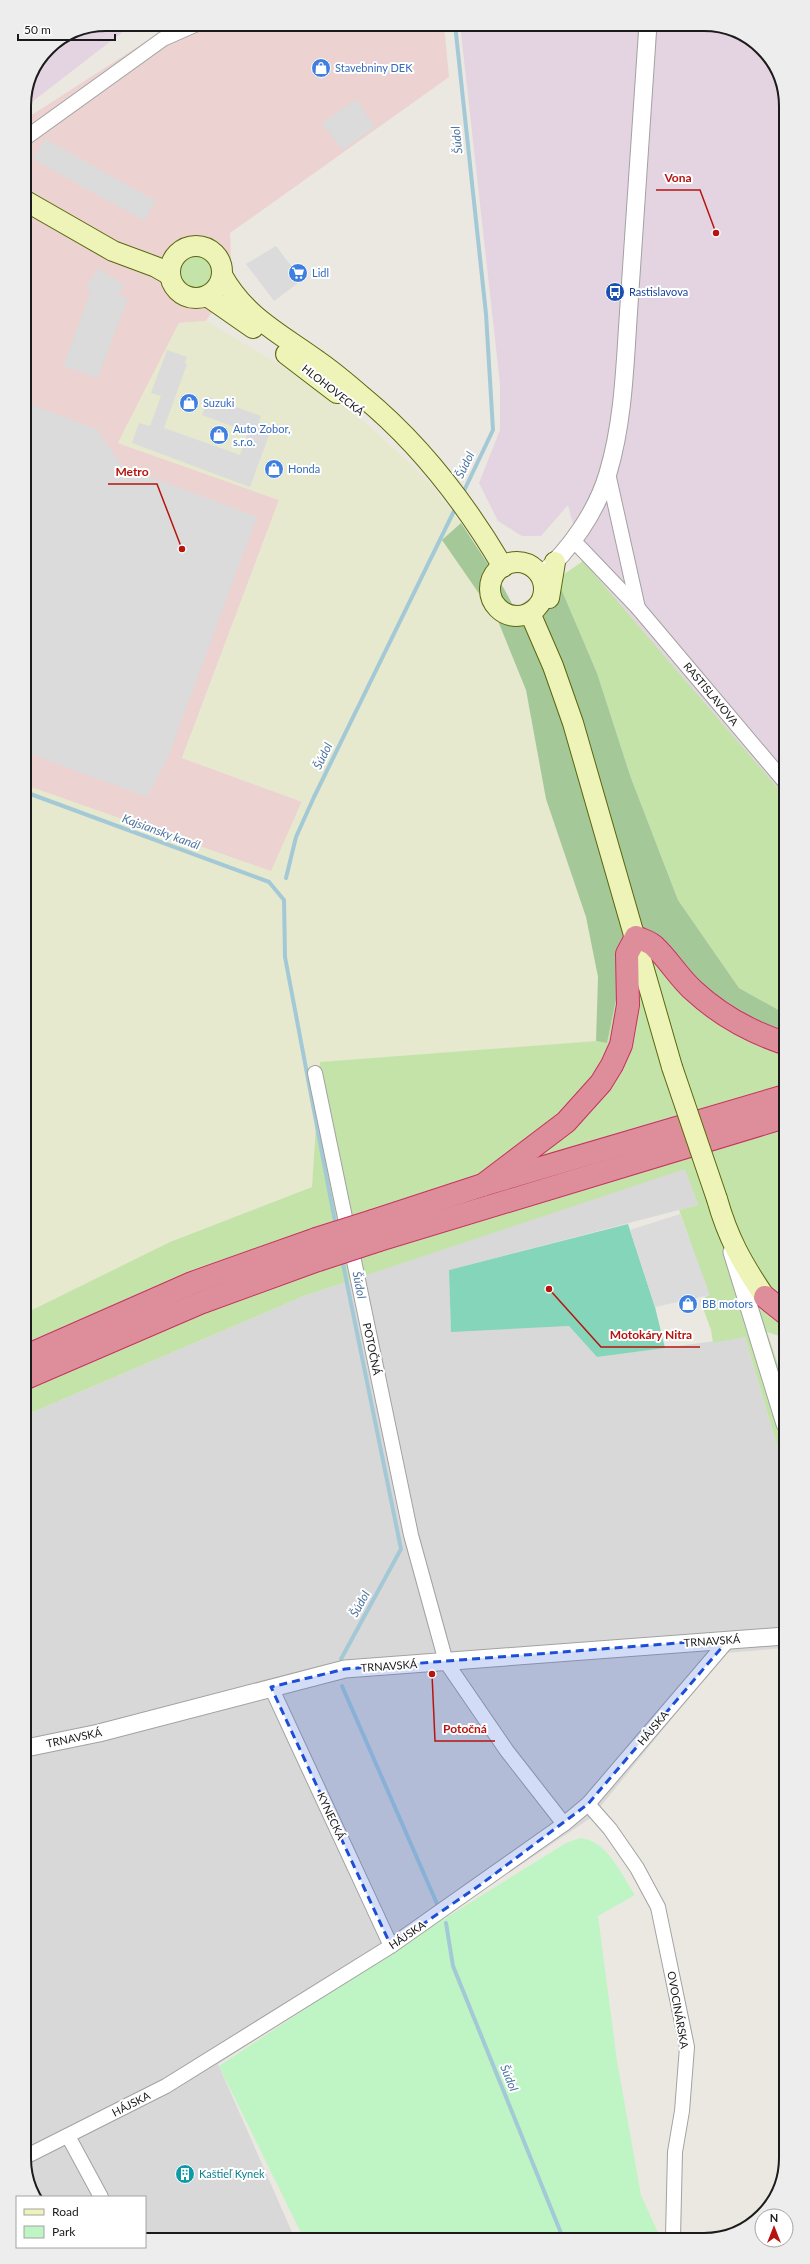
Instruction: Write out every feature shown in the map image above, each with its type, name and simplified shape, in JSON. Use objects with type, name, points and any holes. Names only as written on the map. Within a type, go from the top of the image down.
[{"type":"highway","points":[[483,1185],[566,1122],[601,1083],[612,1065],[621,1045],[628,1005],[627,954],[636,937],[655,946],[675,972],[694,992],[716,1009],[740,1025],[779,1041]]},
{"type":"highway","points":[[376,1230],[483,1185],[779,1097]]},
{"type":"highway","points":[[31,1354],[192,1283],[317,1250],[376,1230],[779,1119]]},
{"type":"highway","points":[[31,1376],[200,1303],[317,1250]]},
{"type":"main road","points":[[31,204],[113,251],[156,267],[173,266],[188,248],[202,247],[215,254],[220,260],[222,275],[218,288],[207,296],[198,299],[182,294],[176,289],[173,266]]},
{"type":"main road","name":"HLOHOVECKÁ","points":[[222,275],[232,293],[255,316],[319,361],[374,406],[414,444],[433,466],[452,492]]},
{"type":"main road","name":"HLOHOVECKÁ","points":[[207,296],[222,305],[344,398],[452,492]]},
{"type":"main road","points":[[452,492],[467,511],[503,567]]},
{"type":"main road","points":[[543,640],[555,562]]},
{"type":"main road","points":[[511,563],[522,563],[532,567],[540,576],[544,588],[543,595],[537,607],[530,612],[512,616],[500,610],[495,605],[491,593],[491,582],[497,572],[503,567],[511,563]]},
{"type":"main road","points":[[530,612],[543,640],[573,723],[636,937],[672,1067],[717,1199],[726,1231],[742,1262],[775,1301]]},
{"type":"street","points":[[31,134],[163,39],[181,31]]},
{"type":"street","points":[[540,576],[555,562],[572,540],[599,496],[608,473],[616,440],[624,374],[648,31]]},
{"type":"street","name":"RASTISLAVOVA","points":[[608,473],[638,608]]},
{"type":"street","name":"RASTISLAVOVA","points":[[572,540],[638,608],[779,775]]},
{"type":"street","name":"POTOČNÁ","points":[[314,1073],[411,1535],[446,1662],[508,1751],[564,1824]]},
{"type":"street","points":[[726,1231],[779,1405]]},
{"type":"street","points":[[751,1316],[775,1301]]},
{"type":"street","name":"TRNAVSKÁ","points":[[31,1747],[99,1733],[271,1687],[345,1669],[779,1636]]},
{"type":"street","name":"HÁJSKA","points":[[31,2154],[166,2086],[390,1946],[564,1824],[588,1804],[729,1639]]},
{"type":"street","name":"KYNECKÁ","points":[[271,1687],[390,1946]]},
{"type":"street","name":"OVOCINÁRSKA","points":[[588,1804],[610,1829],[637,1868],[658,1908],[687,2047],[675,2152],[673,2233]]},
{"type":"street","points":[[68,2136],[100,2196]]},
{"type":"highlighted area","points":[[729,1639],[588,1804],[480,1885],[391,1946],[271,1687],[345,1669]]},
{"type":"shaded area","points":[[124,31],[31,103],[34,86],[39,73],[46,60],[60,46],[68,41],[91,32]]},
{"type":"shaded area","points":[[162,31],[445,31],[449,77],[230,233],[232,282],[206,321],[179,323],[118,443],[279,500],[182,758],[302,801],[271,872],[31,787],[31,115]]},
{"type":"shaded area","points":[[461,31],[709,31],[733,37],[750,46],[760,56],[771,73],[776,86],[779,106],[779,789],[583,561],[568,505],[541,536],[522,536],[498,521],[479,483],[500,430],[500,384]]},
{"type":"shaded area","points":[[356,99],[375,127],[342,150],[322,123]]},
{"type":"shaded area","points":[[45,139],[156,201],[144,221],[33,159]]},
{"type":"shaded area","points":[[276,246],[302,280],[274,301],[246,264]]},
{"type":"shaded area","points":[[98,268],[125,285],[118,295],[128,298],[98,378],[63,366],[91,291],[85,289]]},
{"type":"shaded area","points":[[167,350],[187,357],[185,363],[187,364],[164,428],[240,455],[248,432],[202,415],[209,397],[261,416],[259,422],[272,427],[250,487],[132,443],[139,423],[150,426],[161,396],[151,393]]},
{"type":"shaded area","points":[[31,404],[98,430],[122,466],[257,517],[168,757],[147,797],[31,754]]},
{"type":"shaded area","points":[[685,1168],[698,1205],[449,1270],[451,1331],[569,1326],[597,1357],[745,1337],[779,1452],[779,1648],[725,1653],[592,1817],[464,1903],[218,2064],[292,2233],[146,2233],[146,2196],[42,2196],[37,2187],[32,2168],[31,1413],[304,1296]]},
{"type":"shaded area","points":[[680,1214],[710,1295],[655,1307],[630,1230]]},
{"type":"green space","points":[[196,256],[208,261],[213,273],[208,285],[196,290],[184,285],[179,273],[184,261]]},
{"type":"green space","points":[[206,321],[280,365],[358,416],[416,469],[433,487],[461,523],[442,540],[498,621],[526,690],[546,799],[586,917],[598,978],[596,1041],[320,1062],[312,1187],[170,1242],[31,1311],[31,787],[271,871],[302,802],[182,758],[279,500],[118,443],[179,323]]},
{"type":"green space","points":[[461,523],[503,587],[515,609],[557,579],[597,673],[631,778],[678,900],[739,988],[779,1010],[779,1035],[724,1009],[672,955],[621,976],[607,1043],[596,1041],[598,977],[586,917],[546,799],[526,690],[498,621],[442,540]]},
{"type":"green space","points":[[583,561],[779,789],[779,1010],[739,988],[678,900],[631,778],[597,673],[557,579]]},
{"type":"green space","points":[[672,955],[779,1033],[779,1336],[767,1332],[779,1367],[779,1452],[745,1337],[713,1343],[711,1330],[700,1300],[709,1295],[679,1210],[698,1205],[685,1169],[304,1296],[31,1413],[31,1311],[170,1242],[312,1187],[320,1062],[596,1041],[607,1043],[621,976]]},
{"type":"green space","points":[[628,1224],[655,1307],[665,1348],[597,1357],[569,1326],[451,1332],[449,1270]]},
{"type":"green space","points":[[580,1838],[590,1840],[606,1851],[619,1868],[635,1895],[598,1916],[617,2061],[641,2195],[658,2233],[301,2233],[219,2066],[399,1947],[566,1843]]},
{"type":"waterway","name":"Šúdol","points":[[456,31],[486,314],[493,430],[462,495]]},
{"type":"waterway","name":"Šúdol","points":[[286,878],[296,837],[314,797],[456,507]]},
{"type":"waterway","name":"Šúdol","points":[[31,794],[269,882],[284,900],[285,957],[336,1227]]},
{"type":"waterway","name":"Šúdol","points":[[341,1659],[401,1549],[342,1259]]},
{"type":"waterway","name":"Šúdol","points":[[342,1686],[438,1906]]},
{"type":"waterway","name":"Šúdol","points":[[446,1923],[453,1966],[561,2233]]},
{"type":"place","name":"Stavebniny DEK","points":[[321,68]]},
{"type":"place","name":"Vona","points":[[716,233]]},
{"type":"place","name":"Lidl","points":[[298,273]]},
{"type":"place","name":"Rastislavova","points":[[615,292]]},
{"type":"place","name":"Suzuki","points":[[189,403]]},
{"type":"place","name":"Auto Zobor, s.r.o.","points":[[219,435]]},
{"type":"place","name":"Honda","points":[[274,469]]},
{"type":"place","name":"Metro","points":[[182,549]]},
{"type":"place","name":"Motokáry Nitra","points":[[549,1289]]},
{"type":"place","name":"BB motors","points":[[688,1304]]},
{"type":"place","name":"Potočná","points":[[432,1674]]},
{"type":"place","name":"Kaštieľ Kynek","points":[[185,2174]]},
{"type":"water label","name":"Kajsiansky kanál","points":[[161,832]]}]
